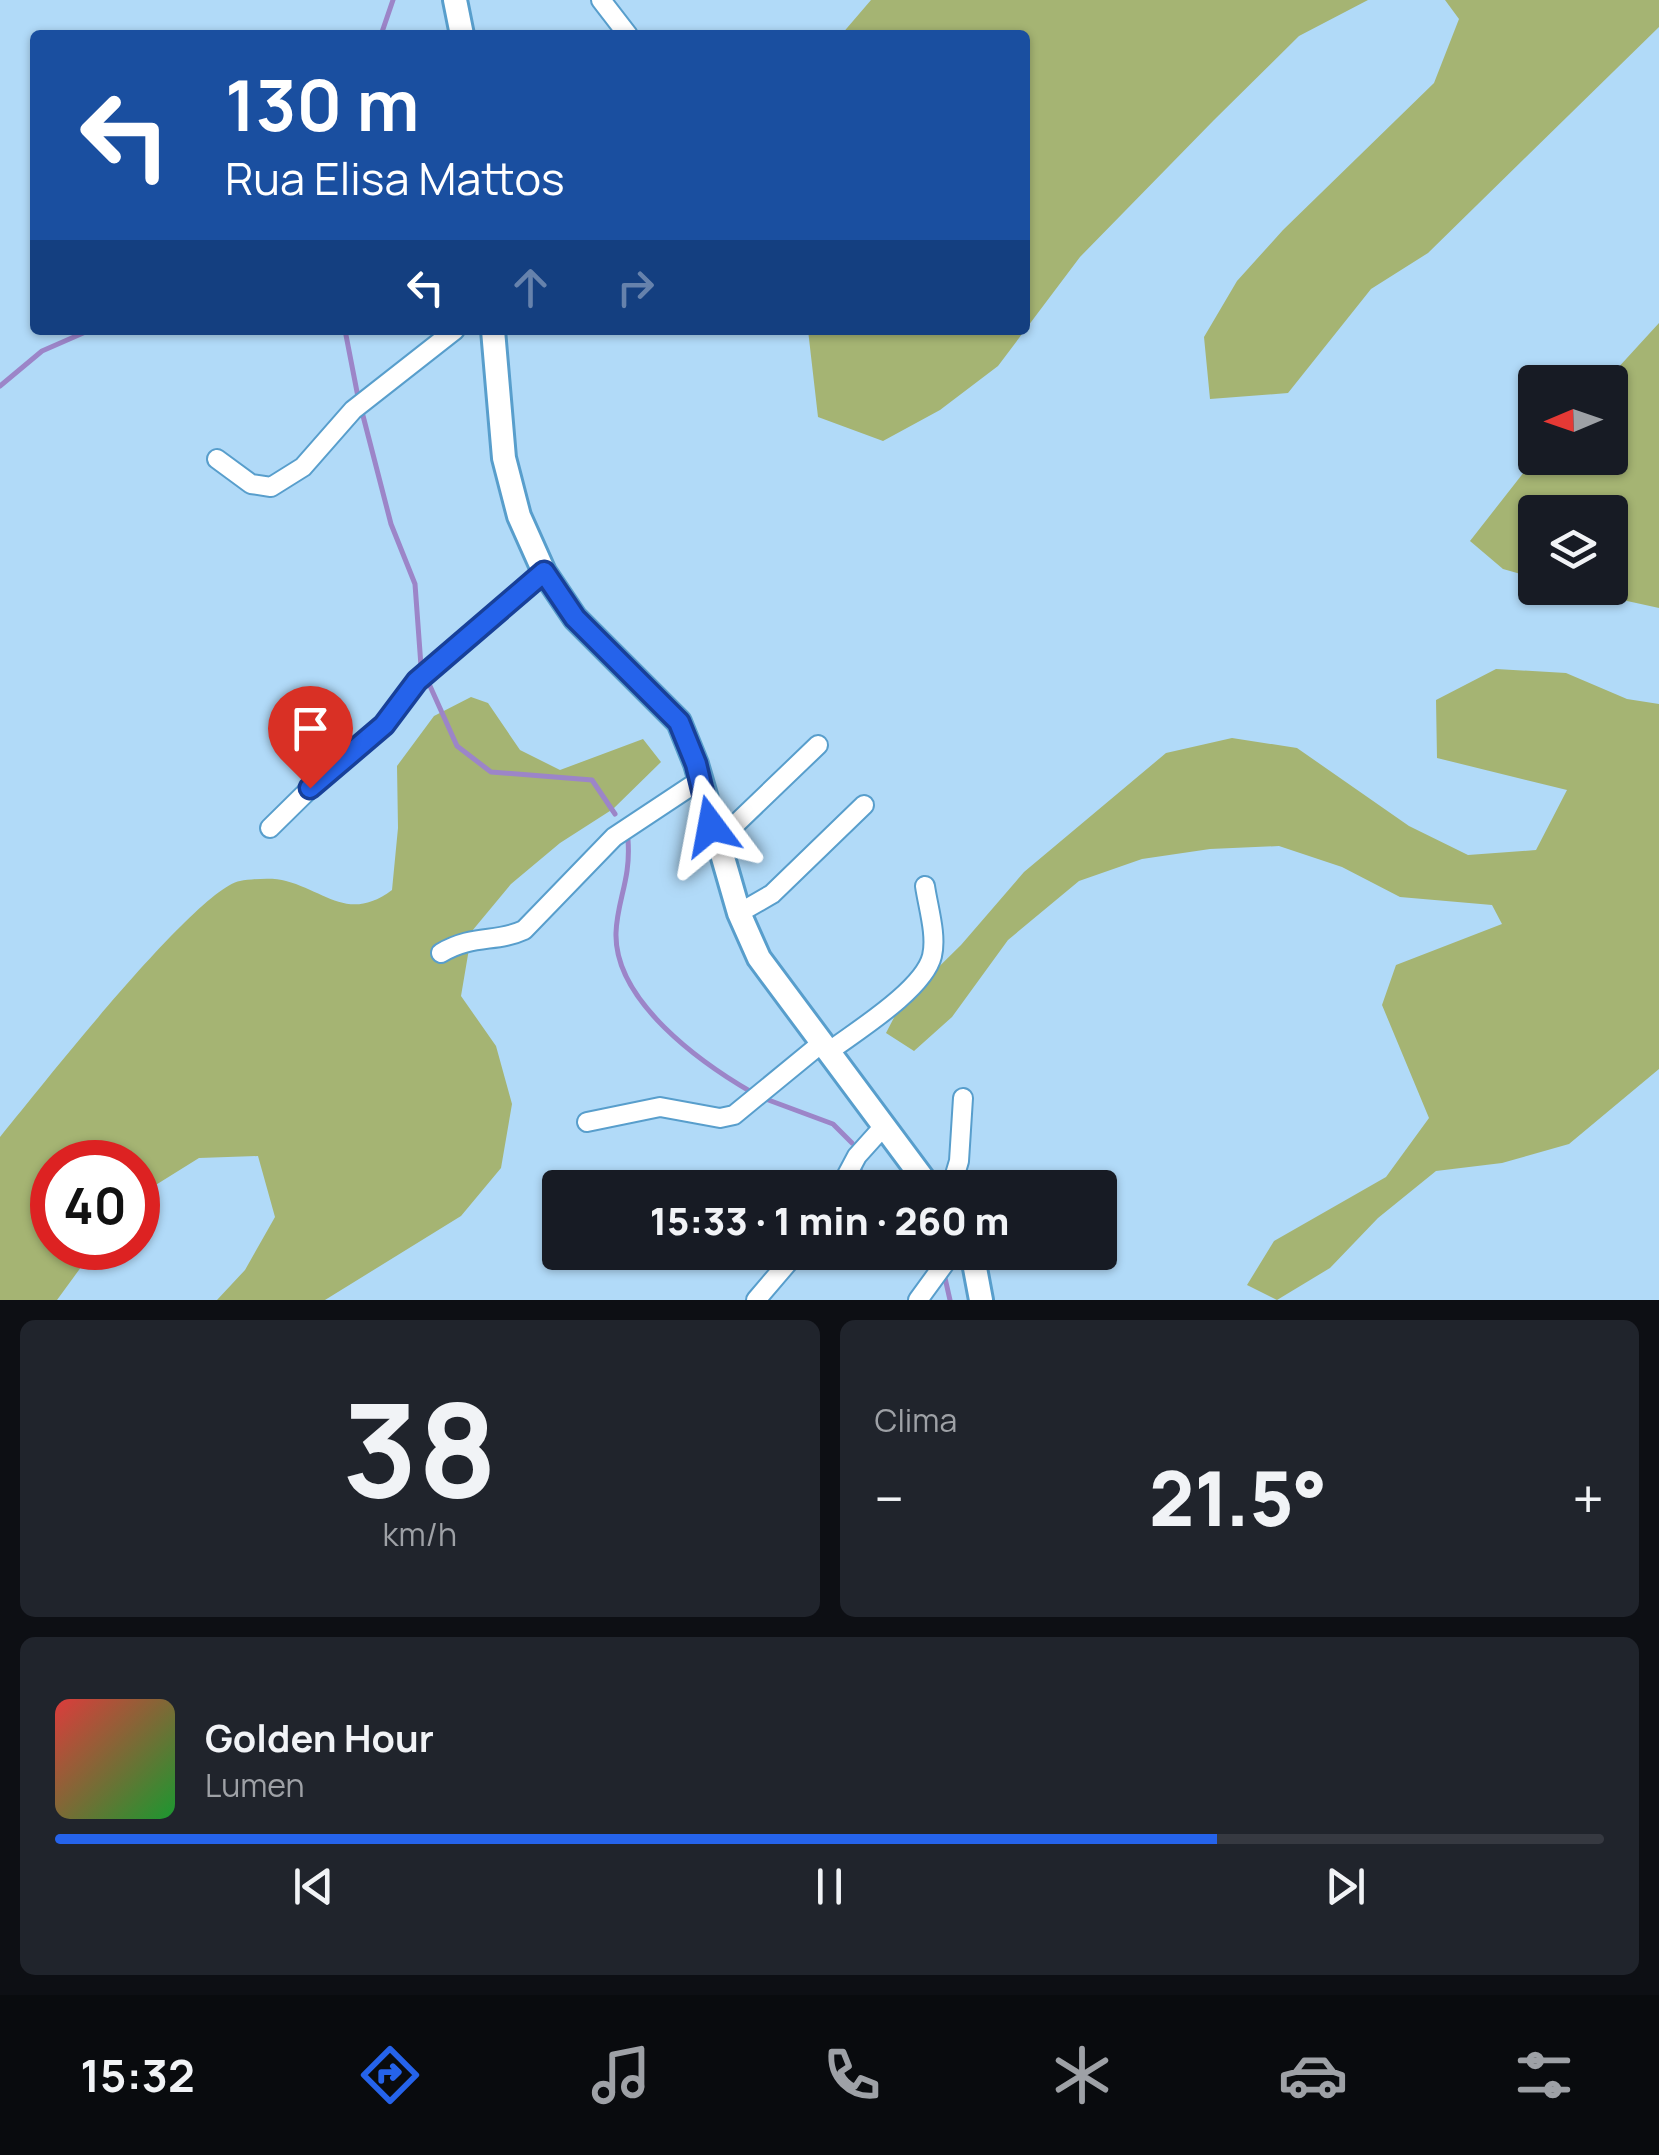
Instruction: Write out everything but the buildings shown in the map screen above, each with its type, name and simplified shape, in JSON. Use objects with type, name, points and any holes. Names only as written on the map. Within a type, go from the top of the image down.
[{"type":"street","points":[[455,0],[461,30]]},
{"type":"street","points":[[601,0],[624,30]]},
{"type":"street","points":[[217,458],[251,484],[271,488],[303,468],[360,405],[449,335]]},
{"type":"street","points":[[492,335],[504,458],[519,516],[544,572],[575,618],[668,706],[689,741],[716,843],[759,958],[917,1170]]},
{"type":"street","points":[[270,828],[334,765],[384,725],[417,681],[480,631],[544,572]]},
{"type":"street","points":[[716,843],[818,745]]},
{"type":"street","points":[[441,952],[466,939],[524,930],[614,837],[700,780]]},
{"type":"street","points":[[740,913],[772,894],[864,804]]},
{"type":"street","points":[[587,1122],[660,1107],[728,1117],[904,994],[931,962],[932,936],[925,886]]},
{"type":"street","points":[[956,1170],[964,1098]]},
{"type":"street","points":[[850,1170],[884,1126]]},
{"type":"street","points":[[756,1300],[781,1270]]},
{"type":"street","points":[[918,1300],[940,1270]]},
{"type":"street","points":[[975,1270],[981,1300]]},
{"type":"green space","points":[[871,0],[1368,0],[1299,36],[1080,257],[1030,323],[1030,30],[845,30]]},
{"type":"green space","points":[[1445,0],[1659,0],[1659,27],[1428,253],[1371,289],[1288,393],[1210,399],[1204,337],[1237,281],[1283,230],[1434,83],[1459,19]]},
{"type":"green space","points":[[1659,323],[1659,608],[1628,601],[1628,495],[1518,495],[1518,573],[1503,569],[1470,541],[1522,475],[1628,475],[1628,365],[1621,365]]},
{"type":"green space","points":[[809,335],[1021,335],[998,366],[940,410],[883,441],[818,417]]},
{"type":"green space","points":[[1496,669],[1566,673],[1627,699],[1659,704],[1659,1069],[1569,1144],[1502,1163],[1436,1171],[1378,1218],[1330,1268],[1277,1300],[1247,1285],[1274,1241],[1386,1177],[1429,1118],[1382,1005],[1396,965],[1502,924],[1492,905],[1400,897],[1342,867],[1279,846],[1210,849],[1142,859],[1079,881],[1008,940],[952,1017],[914,1051],[886,1033],[901,1004],[961,945],[1024,872],[1166,753],[1232,738],[1297,748],[1409,826],[1468,855],[1536,850],[1567,790],[1437,758],[1436,700]]},
{"type":"green space","points":[[471,697],[488,703],[520,750],[560,770],[643,739],[661,762],[613,809],[560,843],[511,884],[472,931],[461,996],[496,1046],[512,1104],[501,1168],[461,1216],[325,1300],[217,1300],[245,1270],[275,1217],[258,1156],[199,1158],[160,1182],[160,1140],[30,1140],[30,1270],[79,1270],[57,1300],[0,1300],[0,1137],[154,954],[219,892],[240,881],[275,879],[338,902],[363,904],[392,890],[398,828],[397,766],[434,716]]},
{"type":"waterway","points":[[383,30],[393,0]]},
{"type":"waterway","points":[[0,386],[42,351],[79,335]]},
{"type":"waterway","points":[[346,335],[358,397]]},
{"type":"waterway","points":[[361,408],[391,524],[415,584],[421,666],[457,746],[491,772],[592,780],[615,814]]},
{"type":"waterway","points":[[628,840],[628,867],[616,933],[619,958],[629,982],[645,1006],[686,1047],[753,1093]]},
{"type":"waterway","points":[[763,1098],[833,1124],[852,1143]]},
{"type":"waterway","points":[[945,1278],[950,1300]]},
{"type":"route","points":[[310,788],[384,725],[417,681],[480,631],[544,572],[575,618],[668,706],[679,722],[689,741],[711,826]]}]
